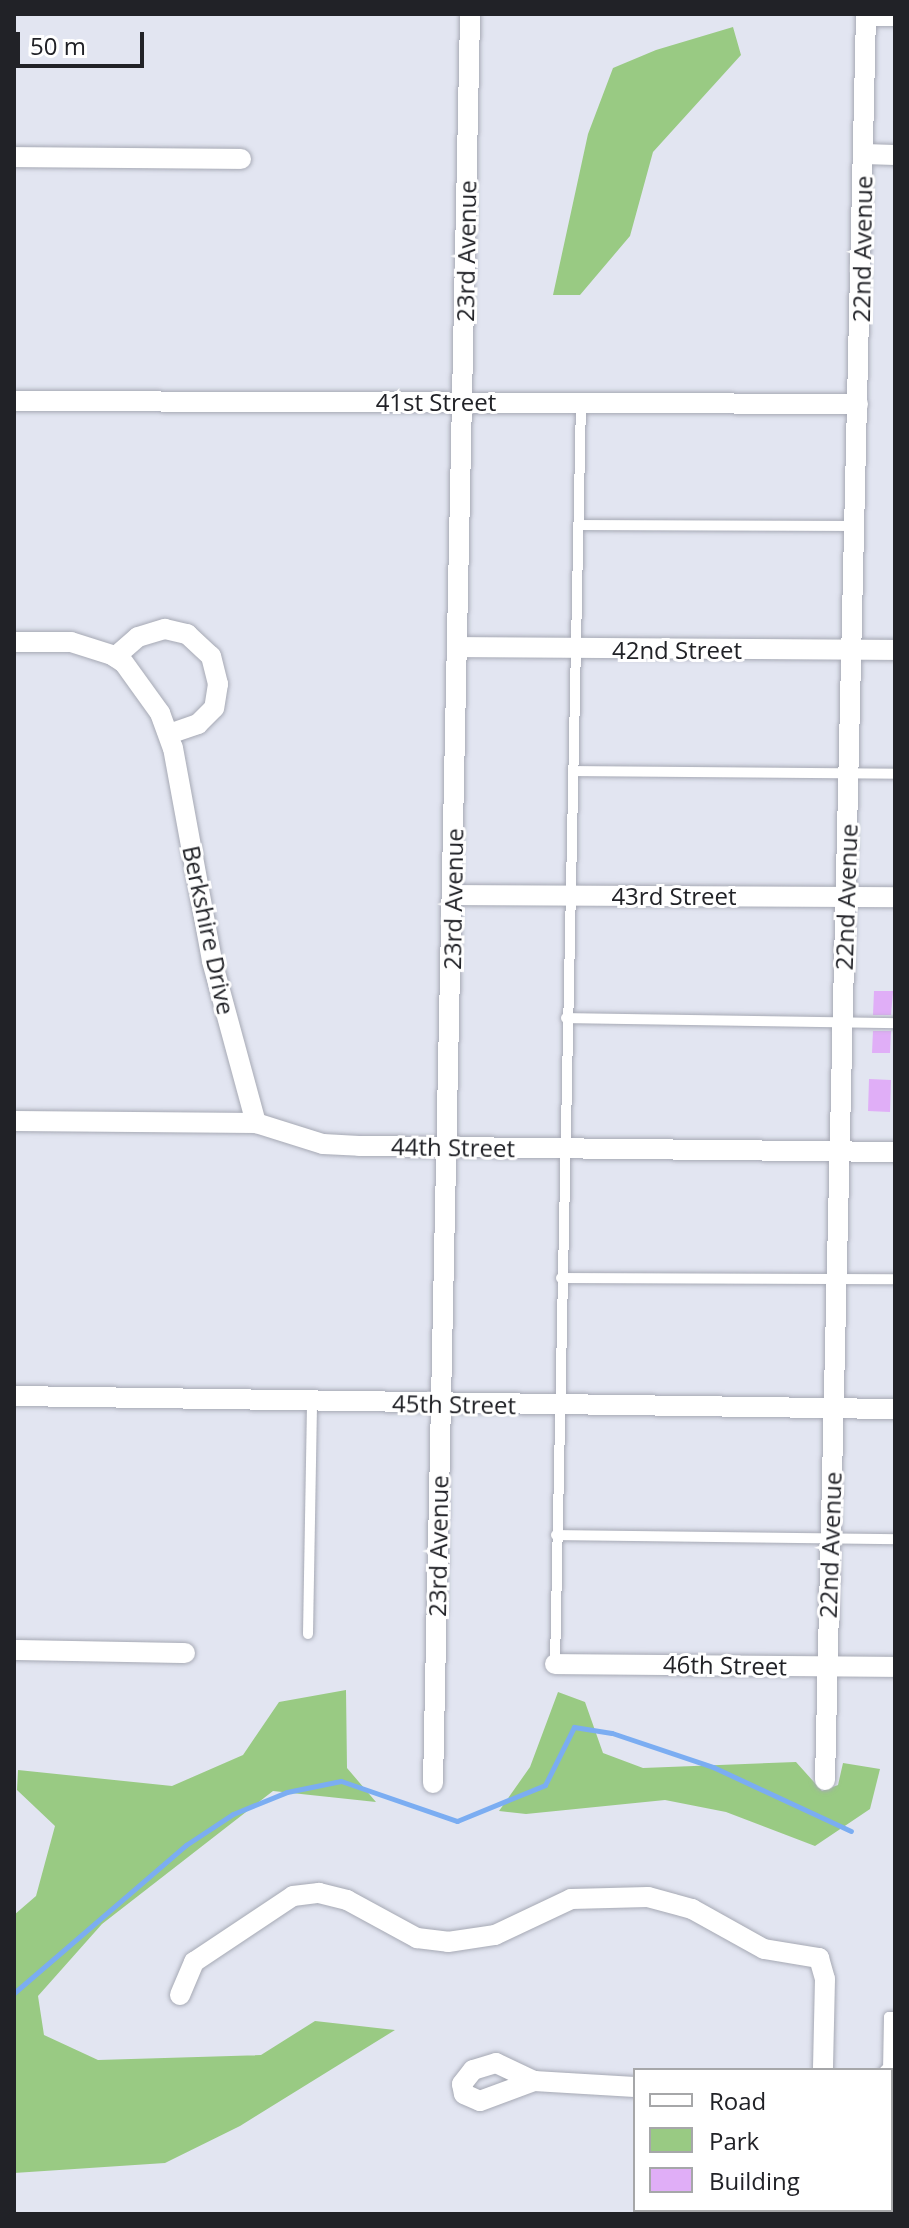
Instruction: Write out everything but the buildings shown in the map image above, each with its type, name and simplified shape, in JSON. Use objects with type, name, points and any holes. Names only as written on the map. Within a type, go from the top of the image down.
[{"type":"street","name":"23rd Avenue","points":[[433,1783],[470,14]]},
{"type":"street","name":"22nd Avenue","points":[[825,1780],[866,18]]},
{"type":"street","points":[[864,154],[895,155]]},
{"type":"street","points":[[14,157],[241,159]]},
{"type":"street","name":"41st Street","points":[[14,401],[858,404]]},
{"type":"street","points":[[14,642],[71,642],[115,657],[138,637],[165,629],[187,634],[211,656],[218,684],[214,708],[198,724],[169,734]]},
{"type":"street","name":"42nd Street","points":[[459,647],[895,650]]},
{"type":"street","name":"Berkshire Drive","points":[[115,657],[160,713],[169,734],[212,961],[256,1123]]},
{"type":"street","name":"43rd Street","points":[[453,895],[895,897]]},
{"type":"street","name":"44th Street","points":[[14,1121],[256,1123],[323,1144],[895,1152]]},
{"type":"street","name":"45th Street","points":[[14,1396],[312,1403],[895,1409]]},
{"type":"street","points":[[14,1650],[185,1653]]},
{"type":"street","name":"46th Street","points":[[555,1664],[895,1667]]},
{"type":"street","points":[[180,1995],[194,1962],[293,1896],[319,1893],[347,1900],[417,1938],[448,1942],[495,1935],[571,1899],[648,1897],[692,1909],[764,1949],[819,1958],[825,1979],[823,2068]]},
{"type":"street","points":[[534,2081],[633,2087]]},
{"type":"lane","points":[[866,18],[895,21]]},
{"type":"lane","points":[[555,1664],[581,402]]},
{"type":"lane","points":[[578,525],[855,526]]},
{"type":"lane","points":[[573,771],[895,774]]},
{"type":"lane","points":[[566,1018],[895,1023]]},
{"type":"lane","points":[[561,1278],[895,1279]]},
{"type":"lane","points":[[308,1634],[312,1403]]},
{"type":"lane","points":[[556,1535],[895,1539]]},
{"type":"lane","points":[[888,2068],[889,2017],[895,2017]]},
{"type":"green space","points":[[733,27],[741,55],[653,152],[630,236],[580,295],[553,295],[588,134],[613,68],[656,50]]},
{"type":"green space","points":[[346,1690],[347,1768],[376,1802],[273,1791],[102,1924],[38,1996],[44,2035],[98,2060],[261,2055],[315,2021],[395,2030],[240,2126],[165,2163],[14,2173],[14,1915],[36,1896],[55,1826],[17,1790],[18,1770],[172,1786],[243,1755],[279,1702]]},
{"type":"green space","points":[[558,1692],[585,1702],[603,1753],[643,1768],[796,1762],[822,1791],[838,1785],[843,1763],[880,1769],[870,1809],[815,1846],[726,1812],[665,1800],[526,1814],[499,1811],[530,1767]]},
{"type":"waterway","points":[[14,1993],[186,1845],[233,1814],[287,1792],[341,1781],[457,1821],[545,1785],[574,1727],[612,1733],[713,1767],[851,1831]]}]
